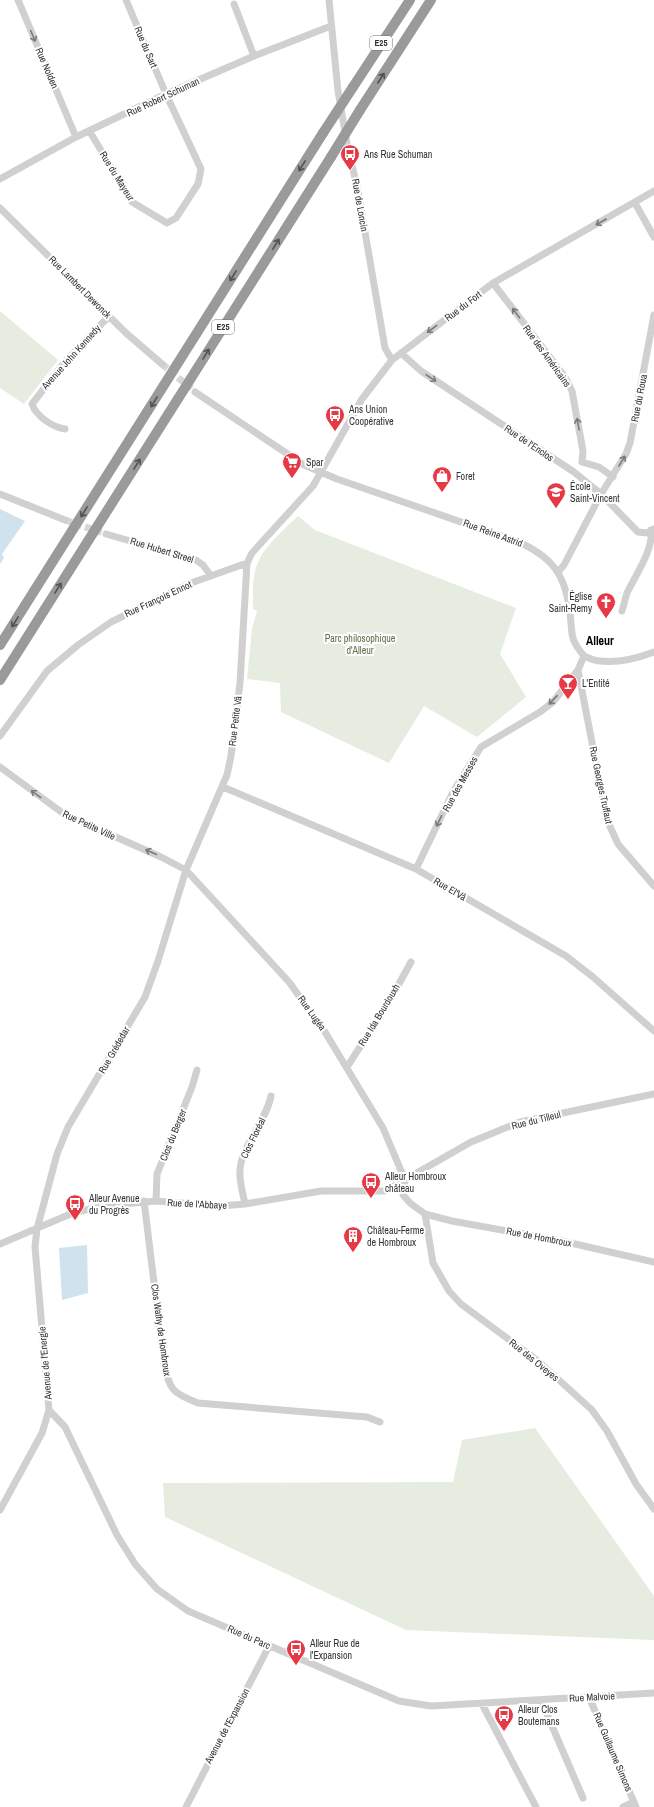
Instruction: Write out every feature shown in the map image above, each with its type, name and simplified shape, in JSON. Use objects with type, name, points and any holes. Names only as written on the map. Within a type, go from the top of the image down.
[{"type":"highway","name":"E25","points":[[0,645],[352,87],[410,0]]},
{"type":"highway","name":"E25","points":[[0,680],[431,0]]},
{"type":"street","name":"Rue Nolden","points":[[18,0],[76,137]]},
{"type":"street","name":"Rue du Sart","points":[[126,0],[166,94]]},
{"type":"street","name":"Rue de Loncin","points":[[329,0],[338,92],[348,149],[357,186],[382,336],[385,348],[392,360]]},
{"type":"street","points":[[234,4],[254,56]]},
{"type":"street","name":"Rue Robert Schuman","points":[[0,179],[76,137],[90,132],[166,94],[254,56],[331,26]]},
{"type":"street","name":"Rue du Mayeur","points":[[90,132],[132,202],[167,223],[176,218],[198,184],[201,169],[166,94]]},
{"type":"street","name":"Rue du Fort","points":[[320,472],[362,399],[392,360],[493,283],[654,191]]},
{"type":"street","points":[[635,203],[654,237]]},
{"type":"street","name":"Rue Lambert Dewonck","points":[[0,208],[109,316],[162,364]]},
{"type":"street","name":"Rue des Américains","points":[[493,283],[564,377],[572,391],[583,451],[582,462]]},
{"type":"street","name":"Rue du Roua","points":[[558,572],[564,566],[601,494],[626,454],[630,443],[654,315]]},
{"type":"street","name":"Avenue John Kennedy","points":[[65,429],[57,427],[43,418],[34,410],[32,404],[64,362],[109,316]]},
{"type":"street","name":"Rue de l'Enclos","points":[[401,353],[421,371],[574,472],[601,494],[638,532],[647,533],[653,530]]},
{"type":"street","points":[[195,392],[304,466],[320,472],[313,486],[252,553],[247,563]]},
{"type":"street","points":[[574,472],[582,462],[599,467],[612,477]]},
{"type":"street","name":"Rue Reine Astrid","points":[[320,472],[516,541],[544,555],[558,572],[567,596],[570,614],[570,631],[574,644],[584,656]]},
{"type":"street","points":[[0,494],[65,520]]},
{"type":"street","points":[[622,611],[627,595],[652,546],[653,530]]},
{"type":"street","name":"Rue Hubert Streel","points":[[106,534],[196,560],[204,565],[211,576]]},
{"type":"street","name":"Rue François Ennot","points":[[0,736],[47,672],[78,645],[111,622],[191,583],[247,563]]},
{"type":"street","name":"Rue Petite Vâ","points":[[186,870],[223,786],[231,756],[240,683],[247,563]]},
{"type":"street","points":[[578,670],[584,656],[600,661],[622,660],[640,657],[654,652]]},
{"type":"street","name":"Rue des Messes","points":[[416,869],[454,790],[481,747],[540,712],[553,702],[578,670]]},
{"type":"street","name":"Rue Georges Truffaut","points":[[578,670],[607,820],[618,844],[654,886]]},
{"type":"street","name":"Rue Petite Ville","points":[[0,768],[64,814],[161,857],[186,870]]},
{"type":"street","name":"Rue El'Vâ","points":[[223,786],[416,869],[566,956],[593,977],[654,1031]]},
{"type":"street","name":"Rue Lugéa","points":[[186,870],[289,982],[325,1032],[383,1128],[405,1180],[403,1195],[410,1203],[425,1214]]},
{"type":"street","name":"Rue Grédedar","points":[[37,1228],[57,1154],[68,1127],[144,998],[158,962],[186,870]]},
{"type":"street","name":"Rue Ida Bourdouxh","points":[[347,1067],[389,1002],[411,962]]},
{"type":"street","name":"Clos du Berger","points":[[156,1201],[157,1174],[192,1087],[197,1070]]},
{"type":"street","name":"Rue du Tilleul","points":[[405,1180],[471,1142],[520,1122],[654,1094]]},
{"type":"street","name":"Clos Floréal","points":[[245,1204],[240,1171],[242,1158],[269,1107],[271,1096]]},
{"type":"street","name":"Rue de l'Abbaye","points":[[0,1244],[75,1212],[156,1201],[220,1206],[245,1204],[321,1192],[385,1191],[405,1180]]},
{"type":"street","name":"Clos Wathy de Hombroux","points":[[144,1202],[164,1364],[168,1382],[179,1396],[198,1403],[367,1417],[380,1422]]},
{"type":"street","name":"Rue de Hombroux","points":[[425,1214],[452,1222],[562,1241],[654,1262]]},
{"type":"street","name":"Rue des Oveyes","points":[[425,1214],[433,1263],[448,1292],[461,1304],[538,1361],[592,1410],[607,1431],[636,1484],[654,1509]]},
{"type":"street","name":"Avenue de l'Energie","points":[[0,1510],[42,1432],[49,1410],[35,1247],[37,1228]]},
{"type":"street","name":"Rue du Parc","points":[[49,1410],[65,1427],[117,1535],[135,1564],[157,1589],[188,1611],[399,1701],[431,1706],[482,1704]]},
{"type":"street","name":"Avenue de l'Expansion","points":[[186,1807],[269,1646]]},
{"type":"street","name":"Rue Malvoie","points":[[482,1704],[654,1693]]},
{"type":"street","name":"Rue Guillaume Simons","points":[[590,1697],[635,1805]]},
{"type":"street","points":[[542,1700],[548,1719],[583,1798]]},
{"type":"street","points":[[482,1704],[536,1807]]},
{"type":"street","points":[[623,1807],[635,1805]]},
{"type":"green space","points":[[0,311],[58,360],[24,404],[0,388]]},
{"type":"green space","name":"Parc philosophique d'Alleur","points":[[298,516],[315,530],[516,608],[500,654],[526,697],[477,737],[424,706],[389,763],[281,712],[280,683],[247,679],[252,629],[257,611],[253,609],[253,581],[257,564],[261,556],[272,541]]},
{"type":"green space","points":[[535,1428],[654,1596],[654,1640],[406,1630],[165,1517],[163,1483],[453,1482],[462,1440]]},
{"type":"water","points":[[0,509],[25,521],[2,554],[4,558],[0,564]]},
{"type":"water","points":[[87,1245],[88,1293],[62,1300],[59,1248]]},
{"type":"tunnel","points":[[162,364],[195,392]]},
{"type":"tunnel","points":[[65,520],[106,534]]},
{"type":"place","name":"Ans Rue Schuman","points":[[350,171]]},
{"type":"place","name":"Ans Union Coopérative","points":[[335,432]]},
{"type":"place","name":"Spar","points":[[292,479]]},
{"type":"place","name":"Foret","points":[[442,493]]},
{"type":"place","name":"École Saint-Vincent","points":[[556,509]]},
{"type":"place","name":"Église Saint-Remy","points":[[606,619]]},
{"type":"place","name":"L'Entité","points":[[568,700]]},
{"type":"place","name":"Alleur Hombroux château","points":[[371,1199]]},
{"type":"place","name":"Alleur Avenue du Progrès","points":[[75,1221]]},
{"type":"place","name":"Château-Ferme de Hombroux","points":[[353,1253]]},
{"type":"place","name":"Alleur Rue de l'Expansion","points":[[296,1666]]},
{"type":"place","name":"Alleur Clos Boutemans","points":[[504,1732]]},
{"type":"district","name":"Alleur","points":[[600,641]]}]
